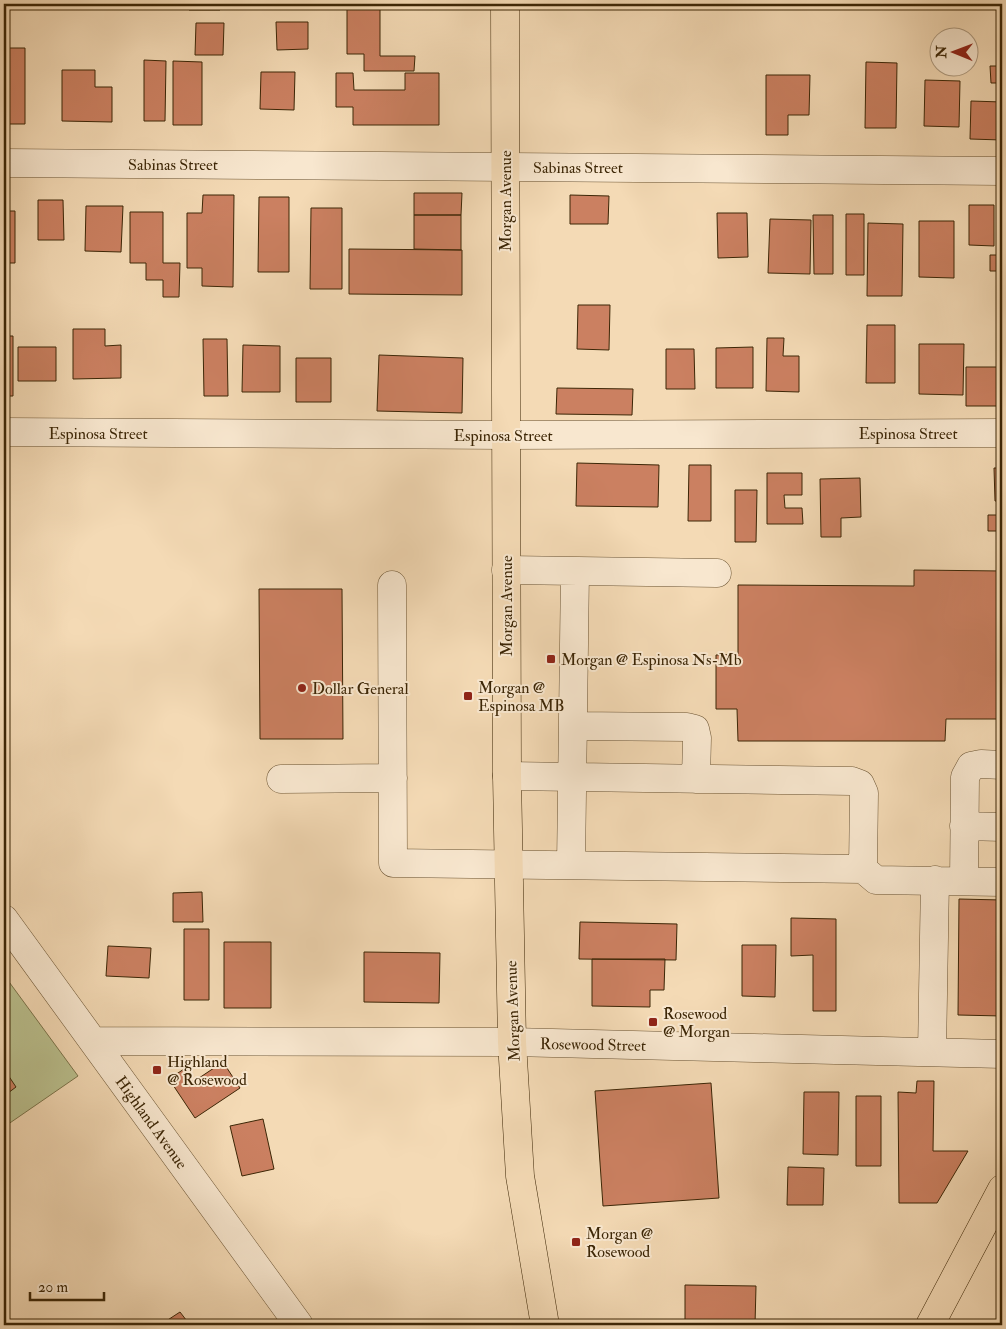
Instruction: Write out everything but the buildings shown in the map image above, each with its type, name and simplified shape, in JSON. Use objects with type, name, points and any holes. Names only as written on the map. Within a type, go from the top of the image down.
[{"type":"main road","name":"Morgan Avenue","points":[[505,4],[507,776],[512,1042],[520,1176],[544,1325]]},
{"type":"main road","points":[[930,1325],[1002,1190]]},
{"type":"street","name":"Sabinas Street","points":[[4,163],[1002,171]]},
{"type":"street","name":"Espinosa Street","points":[[4,432],[506,435],[1002,433]]},
{"type":"street","points":[[506,570],[717,573]]},
{"type":"street","points":[[571,865],[575,571]]},
{"type":"street","points":[[392,585],[393,863],[863,868],[876,880],[1002,882]]},
{"type":"street","points":[[573,726],[687,727],[695,730],[697,738],[696,779]]},
{"type":"street","points":[[964,881],[965,777],[971,766],[982,764],[1002,765]]},
{"type":"street","points":[[507,776],[852,781],[860,784],[864,794],[863,868]]},
{"type":"street","points":[[281,779],[393,778]]},
{"type":"street","points":[[964,826],[1002,826]]},
{"type":"street","points":[[932,1052],[935,880]]},
{"type":"street","name":"Highland Avenue","points":[[4,919],[299,1325]]},
{"type":"street","name":"Rosewood Street","points":[[93,1041],[512,1042],[1002,1054]]},
{"type":"green space","points":[[4,975],[78,1076],[4,1127]]},
{"type":"place","name":"Morgan @ Espinosa Ns-Mb","points":[[551,659]]},
{"type":"place","name":"Dollar General","points":[[302,688]]},
{"type":"place","name":"Morgan @ Espinosa MB","points":[[468,696]]},
{"type":"place","name":"Rosewood @ Morgan","points":[[653,1022]]},
{"type":"place","name":"Highland @ Rosewood","points":[[157,1070]]},
{"type":"place","name":"Morgan @ Rosewood","points":[[576,1242]]}]
